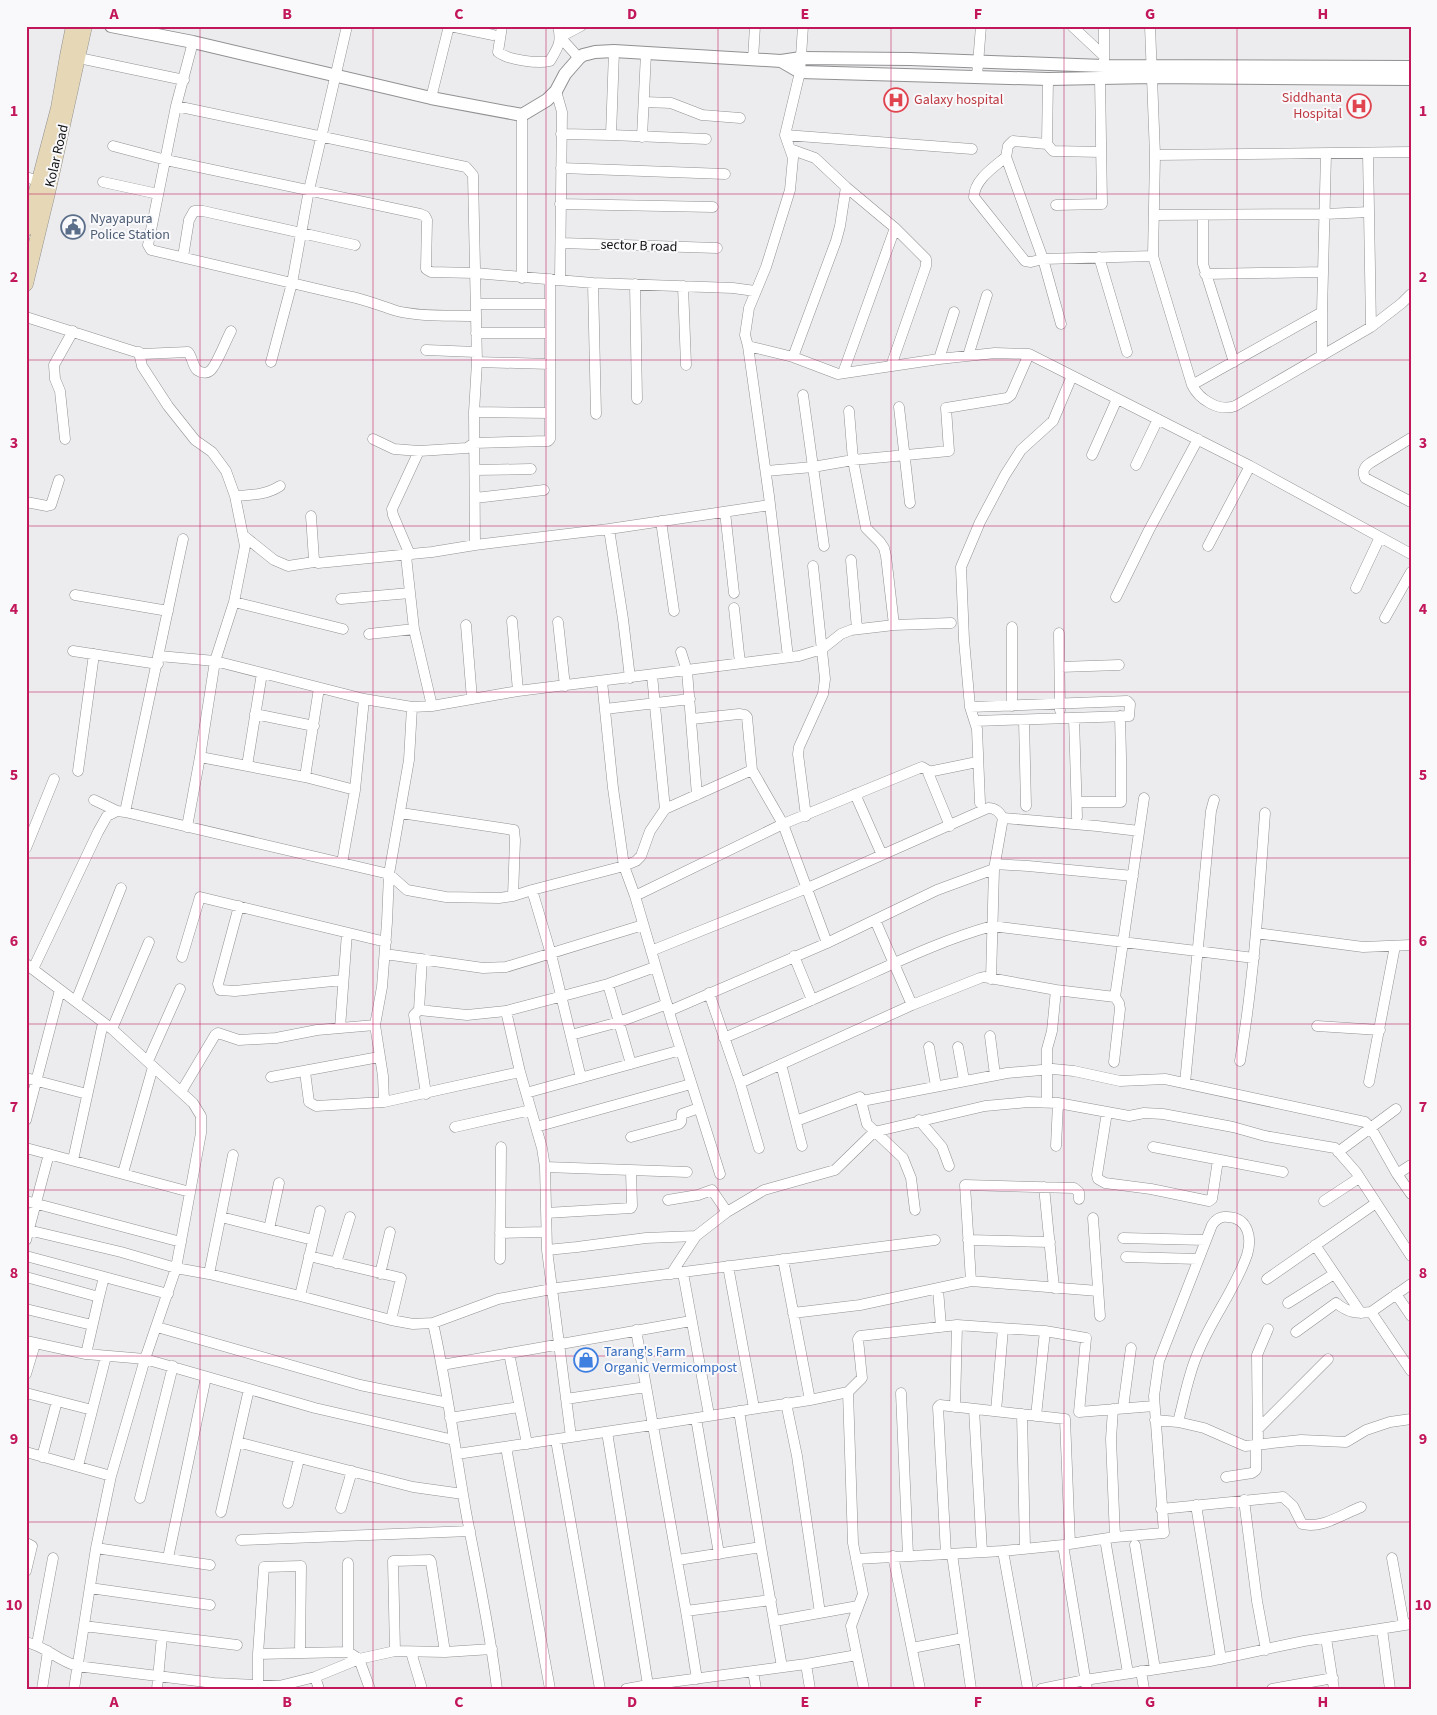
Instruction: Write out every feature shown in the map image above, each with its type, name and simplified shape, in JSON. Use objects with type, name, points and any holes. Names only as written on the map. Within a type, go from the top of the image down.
[{"type":"main road","name":"Kolar Road","points":[[26,230],[39,206],[32,179],[58,108],[73,26]]},
{"type":"main road","name":"Kolar Road","points":[[26,284],[39,206],[79,58],[85,26]]},
{"type":"street","points":[[111,26],[193,42],[431,98],[522,115],[548,100],[556,91],[565,74],[583,55],[614,51],[781,61],[801,58],[910,59],[978,63],[1104,61],[1152,71],[1411,79]]},
{"type":"street","points":[[271,362],[292,283],[309,190],[346,26]]},
{"type":"street","points":[[431,98],[450,26],[493,35]]},
{"type":"street","points":[[502,26],[498,52],[502,56],[543,63],[550,61],[560,45],[558,26]]},
{"type":"street","points":[[753,59],[755,26]]},
{"type":"street","points":[[788,657],[766,471],[745,336],[746,323],[755,291],[766,267],[790,190],[793,158],[785,135],[800,72],[803,26]]},
{"type":"street","points":[[977,76],[982,26]]},
{"type":"street","points":[[1072,26],[1104,61]]},
{"type":"street","points":[[1104,26],[1104,61]]},
{"type":"street","points":[[1150,26],[1155,155],[1153,256],[1196,394],[1202,400],[1228,408],[1235,406],[1371,326],[1411,294]]},
{"type":"street","points":[[560,37],[579,27]]},
{"type":"street","points":[[560,37],[579,58]]},
{"type":"street","points":[[193,42],[176,106],[158,194],[148,247],[151,250],[363,298],[396,310],[414,313],[476,316]]},
{"type":"street","points":[[611,135],[614,51]]},
{"type":"street","points":[[642,137],[646,53]]},
{"type":"street","points":[[79,58],[184,80]]},
{"type":"street","points":[[781,61],[800,72],[1048,79],[1100,78],[1152,71],[1411,67]]},
{"type":"street","points":[[1056,206],[1101,205],[1100,78]]},
{"type":"street","points":[[1048,79],[1047,144],[1053,151],[1101,152]]},
{"type":"street","points":[[373,439],[394,449],[419,451],[467,448],[474,443],[548,441],[550,438],[550,304],[560,243],[562,134],[562,112],[556,91]]},
{"type":"street","points":[[644,102],[671,103],[702,115],[740,118]]},
{"type":"street","points":[[176,106],[321,135],[466,167],[471,170],[473,175],[477,357],[474,412],[475,545]]},
{"type":"street","points":[[522,115],[522,278]]},
{"type":"street","points":[[562,134],[706,139]]},
{"type":"street","points":[[785,135],[972,149]]},
{"type":"street","points":[[1047,144],[1013,141],[1008,146],[1006,157],[1042,259],[1061,324]]},
{"type":"street","points":[[113,146],[166,160],[425,216],[427,220],[426,268],[431,272],[475,273],[593,283],[755,291]]},
{"type":"street","points":[[790,149],[815,158],[895,228],[926,259],[927,262],[891,366]]},
{"type":"street","points":[[1155,155],[1411,152]]},
{"type":"street","points":[[1368,153],[1371,326]]},
{"type":"street","points":[[1322,356],[1326,154]]},
{"type":"street","points":[[1006,157],[987,172],[976,187],[974,197],[1025,260],[1031,262],[1042,259],[1153,256]]},
{"type":"street","points":[[561,168],[725,174]]},
{"type":"street","points":[[103,182],[158,194]]},
{"type":"street","points":[[793,357],[836,241],[846,187]]},
{"type":"street","points":[[560,204],[713,207]]},
{"type":"street","points":[[182,258],[189,220],[194,211],[203,211],[355,245]]},
{"type":"street","points":[[1154,215],[1369,212]]},
{"type":"street","points":[[1203,215],[1203,264],[1234,362]]},
{"type":"street","points":[[843,373],[895,228]]},
{"type":"street","name":"sector B road","points":[[560,243],[717,248]]},
{"type":"street","points":[[1099,257],[1126,352]]},
{"type":"street","points":[[1206,274],[1323,272]]},
{"type":"street","points":[[593,283],[596,414]]},
{"type":"street","points":[[635,284],[637,400]]},
{"type":"street","points":[[684,286],[686,365]]},
{"type":"street","points":[[968,356],[987,295]]},
{"type":"street","points":[[476,304],[550,304]]},
{"type":"street","points":[[939,359],[954,312]]},
{"type":"street","points":[[1192,385],[1322,312]]},
{"type":"street","points":[[26,317],[138,352],[155,354],[188,352],[199,372],[212,370],[231,331]]},
{"type":"street","points":[[65,439],[60,391],[55,379],[54,366],[73,331]]},
{"type":"street","points":[[476,333],[549,333]]},
{"type":"street","points":[[748,346],[793,357],[838,374],[939,359],[1010,353],[1029,354],[1250,466],[1411,554]]},
{"type":"street","points":[[426,350],[550,364]]},
{"type":"street","points":[[138,352],[142,366],[168,406],[195,440],[212,452],[226,471],[235,496],[246,546],[234,602],[215,661],[187,827]]},
{"type":"street","points":[[766,471],[949,451],[946,408],[1007,398],[1011,395],[1029,354]]},
{"type":"street","points":[[980,803],[977,729],[970,707],[962,622],[961,567],[980,522],[1004,475],[1021,450],[1053,421],[1072,376]]},
{"type":"street","points":[[803,395],[824,546]]},
{"type":"street","points":[[1092,455],[1117,398]]},
{"type":"street","points":[[899,407],[910,503]]},
{"type":"street","points":[[849,411],[854,460],[866,528],[884,548],[894,625]]},
{"type":"street","points":[[474,412],[550,413]]},
{"type":"street","points":[[1136,465],[1158,419]]},
{"type":"street","points":[[1411,438],[1365,466],[1364,475],[1365,478],[1411,502]]},
{"type":"street","points":[[1116,597],[1149,530],[1198,439]]},
{"type":"street","points":[[419,451],[392,509],[408,555],[414,629],[432,706]]},
{"type":"street","points":[[1208,546],[1250,466]]},
{"type":"street","points":[[475,470],[531,469]]},
{"type":"street","points":[[26,502],[51,505],[59,480]]},
{"type":"street","points":[[235,496],[263,494],[280,486]]},
{"type":"street","points":[[475,498],[544,490]]},
{"type":"street","points":[[244,536],[274,560],[288,566],[314,562],[408,555],[610,529],[770,505]]},
{"type":"street","points":[[725,512],[734,593]]},
{"type":"street","points":[[310,516],[314,562]]},
{"type":"street","points":[[660,521],[674,611]]},
{"type":"street","points":[[610,529],[630,678]]},
{"type":"street","points":[[1356,588],[1380,537]]},
{"type":"street","points":[[121,811],[158,660],[183,539]]},
{"type":"street","points":[[851,560],[856,629]]},
{"type":"street","points":[[806,816],[798,754],[799,747],[825,687],[813,566]]},
{"type":"street","points":[[1385,618],[1411,572]]},
{"type":"street","points":[[341,599],[410,593]]},
{"type":"street","points":[[75,595],[168,611]]},
{"type":"street","points":[[234,602],[343,630]]},
{"type":"street","points":[[734,608],[740,663]]},
{"type":"street","points":[[512,621],[518,691]]},
{"type":"street","points":[[558,622],[565,686]]},
{"type":"street","points":[[73,651],[158,660],[215,661],[364,699],[412,707],[432,706],[518,691],[799,656],[822,649],[841,634],[856,629],[894,625],[951,623]]},
{"type":"street","points":[[466,625],[472,699]]},
{"type":"street","points":[[1012,627],[1012,706]]},
{"type":"street","points":[[369,634],[414,629]]},
{"type":"street","points":[[1059,633],[1060,718]]},
{"type":"street","points":[[681,652],[687,671],[697,794]]},
{"type":"street","points":[[78,771],[94,654]]},
{"type":"street","points":[[1060,667],[1119,665]]},
{"type":"street","points":[[247,766],[262,673]]},
{"type":"street","points":[[652,675],[665,809]]},
{"type":"street","points":[[602,681],[613,788],[624,866],[635,896],[655,967],[720,1174]]},
{"type":"street","points":[[305,777],[319,688]]},
{"type":"street","points":[[342,863],[354,790],[364,699]]},
{"type":"street","points":[[605,709],[690,699]]},
{"type":"street","points":[[970,707],[1129,702],[1130,714],[1120,716],[975,721]]},
{"type":"street","points":[[384,1102],[375,1025],[382,987],[390,874],[409,760],[412,707]]},
{"type":"street","points":[[255,714],[314,726]]},
{"type":"street","points":[[692,719],[745,715],[752,770],[784,824],[826,943]]},
{"type":"street","points":[[1077,802],[1120,802],[1120,716]]},
{"type":"street","points":[[1074,718],[1077,817]]},
{"type":"street","points":[[1024,720],[1026,806]]},
{"type":"street","points":[[200,757],[305,777],[354,790]]},
{"type":"street","points":[[928,772],[977,762]]},
{"type":"street","points":[[635,896],[784,824],[922,767],[928,772],[950,826]]},
{"type":"street","points":[[94,800],[121,811],[390,874],[407,890],[446,897],[499,898],[624,866],[636,861],[641,856],[650,831],[665,809],[752,770]]},
{"type":"street","points":[[26,848],[54,779]]},
{"type":"street","points":[[855,794],[882,855]]},
{"type":"street","points":[[1115,997],[1144,798]]},
{"type":"street","points":[[1184,1083],[1211,811],[1214,800]]},
{"type":"street","points":[[651,951],[807,888],[988,808],[993,808],[1003,818],[994,867],[991,979]]},
{"type":"street","points":[[74,1689],[96,1548],[111,1476],[145,1359],[176,1268],[201,1133],[201,1116],[193,1103],[112,1029],[30,966],[107,816],[121,811]]},
{"type":"street","points":[[401,813],[514,830],[512,896]]},
{"type":"street","points":[[1240,1061],[1254,958],[1265,813]]},
{"type":"street","points":[[1003,818],[1098,826],[1139,832]]},
{"type":"street","points":[[571,1035],[668,1008],[709,993],[826,943],[937,890],[994,867],[1028,866],[1133,876]]},
{"type":"street","points":[[76,1001],[121,888]]},
{"type":"street","points":[[532,890],[551,954],[581,1078]]},
{"type":"street","points":[[182,957],[200,897],[386,942]]},
{"type":"street","points":[[238,906],[218,984],[220,990],[235,991],[343,980]]},
{"type":"street","points":[[875,920],[912,1005]]},
{"type":"street","points":[[385,954],[483,968],[506,967],[643,925]]},
{"type":"street","points":[[724,1038],[893,962],[958,935],[992,926],[1254,958]]},
{"type":"street","points":[[340,1028],[346,933]]},
{"type":"street","points":[[1256,933],[1363,947],[1411,945]]},
{"type":"street","points":[[112,1029],[149,942]]},
{"type":"street","points":[[1369,1082],[1395,946]]},
{"type":"street","points":[[794,956],[812,1000]]},
{"type":"street","points":[[422,958],[419,1010],[414,1015],[426,1094]]},
{"type":"street","points":[[419,1010],[467,1015],[506,1011],[608,984],[655,967]]},
{"type":"street","points":[[740,1083],[912,1005],[980,978],[1115,997],[1119,1002],[1120,1009],[1114,1062]]},
{"type":"street","points":[[608,984],[631,1064]]},
{"type":"street","points":[[124,1173],[150,1064],[180,989]]},
{"type":"street","points":[[26,1120],[31,1080],[60,990]]},
{"type":"street","points":[[1047,1102],[1047,1049],[1052,1031],[1056,990]]},
{"type":"street","points":[[709,993],[740,1083],[759,1148]]},
{"type":"street","points":[[506,1011],[520,1072],[542,1148],[545,1167],[547,1250],[571,1438]]},
{"type":"street","points":[[74,1160],[103,1023]]},
{"type":"street","points":[[181,1092],[218,1033],[240,1040],[276,1038],[317,1030],[375,1025]]},
{"type":"street","points":[[1317,1026],[1380,1030]]},
{"type":"street","points":[[990,1036],[995,1075]]},
{"type":"street","points":[[929,1047],[936,1086]]},
{"type":"street","points":[[958,1047],[964,1080]]},
{"type":"street","points":[[526,1093],[681,1050]]},
{"type":"street","points":[[271,1077],[379,1057]]},
{"type":"street","points":[[781,1064],[802,1146]]},
{"type":"street","points":[[862,1101],[964,1080],[1028,1070],[1074,1071],[1120,1081],[1165,1079],[1362,1121],[1371,1128],[1397,1174],[1411,1194]]},
{"type":"street","points":[[305,1072],[309,1102],[316,1106],[384,1102],[520,1072]]},
{"type":"street","points":[[31,1080],[88,1094]]},
{"type":"street","points":[[536,1127],[691,1084]]},
{"type":"street","points":[[796,1122],[859,1097],[861,1098],[867,1124],[903,1158],[911,1178],[915,1210]]},
{"type":"street","points":[[671,1274],[696,1236],[732,1209],[764,1190],[835,1170],[874,1132],[985,1106],[1028,1102],[1058,1103],[1129,1116],[1144,1113],[1163,1114],[1233,1127],[1265,1136],[1335,1148],[1359,1178],[1411,1256]]},
{"type":"street","points":[[1056,1146],[1058,1103]]},
{"type":"street","points":[[631,1137],[679,1124],[682,1114],[699,1108]]},
{"type":"street","points":[[1338,1152],[1396,1109]]},
{"type":"street","points":[[455,1127],[531,1110]]},
{"type":"street","points":[[1107,1112],[1097,1175],[1098,1179],[1106,1183],[1151,1189],[1209,1201],[1212,1199],[1218,1160]]},
{"type":"street","points":[[919,1120],[942,1146],[949,1166]]},
{"type":"street","points":[[500,1259],[501,1147]]},
{"type":"street","points":[[1153,1147],[1283,1172]]},
{"type":"street","points":[[26,1148],[190,1192]]},
{"type":"street","points":[[49,1154],[31,1202],[27,1235],[121,1252],[176,1268],[209,1274],[413,1324],[432,1323],[498,1299],[552,1289],[935,1240]]},
{"type":"street","points":[[209,1274],[233,1155]]},
{"type":"street","points":[[1397,1174],[1411,1165]]},
{"type":"street","points":[[545,1167],[687,1172]]},
{"type":"street","points":[[546,1213],[631,1208],[631,1171]]},
{"type":"street","points":[[1324,1201],[1359,1178]]},
{"type":"street","points":[[268,1230],[279,1183]]},
{"type":"street","points":[[970,1281],[965,1186],[1074,1188],[1078,1192],[1078,1200]]},
{"type":"street","points":[[1044,1187],[1054,1288]]},
{"type":"street","points":[[668,1200],[698,1195],[712,1190],[732,1209]]},
{"type":"street","points":[[31,1202],[181,1242]]},
{"type":"street","points":[[1267,1279],[1376,1203]]},
{"type":"street","points":[[300,1296],[320,1211]]},
{"type":"street","points":[[221,1217],[313,1240]]},
{"type":"street","points":[[336,1263],[350,1217]]},
{"type":"street","points":[[856,1559],[1003,1551],[1164,1533],[1154,1406],[1159,1361],[1212,1225],[1215,1220],[1221,1217],[1233,1218],[1246,1226],[1249,1234],[1247,1254],[1197,1355],[1178,1422]]},
{"type":"street","points":[[1092,1218],[1100,1316]]},
{"type":"street","points":[[380,1274],[390,1232]]},
{"type":"street","points":[[500,1233],[546,1232]]},
{"type":"street","points":[[547,1250],[646,1238],[696,1236]]},
{"type":"street","points":[[1123,1238],[1206,1240]]},
{"type":"street","points":[[968,1240],[1050,1242]]},
{"type":"street","points":[[1315,1245],[1334,1274],[1411,1371]]},
{"type":"street","points":[[26,1256],[168,1294]]},
{"type":"street","points":[[310,1256],[401,1278],[391,1320]]},
{"type":"street","points":[[1126,1257],[1198,1259]]},
{"type":"street","points":[[783,1259],[810,1400]]},
{"type":"street","points":[[728,1266],[754,1408]]},
{"type":"street","points":[[683,1273],[709,1415]]},
{"type":"street","points":[[1288,1303],[1334,1274]]},
{"type":"street","points":[[86,1354],[104,1276]]},
{"type":"street","points":[[26,1277],[99,1297]]},
{"type":"street","points":[[793,1314],[860,1305],[970,1281],[1098,1291]]},
{"type":"street","points":[[1296,1332],[1336,1303],[1344,1309],[1366,1313],[1411,1284]]},
{"type":"street","points":[[938,1289],[942,1327]]},
{"type":"street","points":[[1396,1294],[1411,1316]]},
{"type":"street","points":[[26,1309],[92,1325]]},
{"type":"street","points":[[442,1365],[691,1320]]},
{"type":"street","points":[[432,1323],[442,1365],[463,1494],[492,1649],[497,1689]]},
{"type":"street","points":[[457,1454],[571,1438],[810,1400],[848,1392],[862,1378],[858,1339],[860,1336],[957,1325],[1045,1331],[1086,1338],[1079,1412],[1154,1406]]},
{"type":"street","points":[[955,1407],[957,1325]]},
{"type":"street","points":[[157,1327],[360,1385],[448,1403]]},
{"type":"street","points":[[996,1411],[1003,1329]]},
{"type":"street","points":[[1226,1477],[1252,1473],[1257,1467],[1257,1355],[1268,1329]]},
{"type":"street","points":[[636,1330],[678,1560],[697,1679]]},
{"type":"street","points":[[1036,1416],[1045,1331]]},
{"type":"street","points":[[26,1374],[30,1342],[86,1354],[145,1359],[315,1408],[454,1440]]},
{"type":"street","points":[[1128,1673],[1110,1538],[1111,1439],[1131,1348]]},
{"type":"street","points":[[509,1353],[526,1444]]},
{"type":"street","points":[[78,1466],[106,1356]]},
{"type":"street","points":[[1258,1429],[1328,1359]]},
{"type":"street","points":[[140,1498],[173,1366]]},
{"type":"street","points":[[168,1558],[206,1377]]},
{"type":"street","points":[[566,1399],[646,1387]]},
{"type":"street","points":[[221,1512],[249,1389]]},
{"type":"street","points":[[848,1392],[853,1542],[863,1594],[851,1626],[864,1689]]},
{"type":"street","points":[[26,1393],[92,1410]]},
{"type":"street","points":[[901,1393],[908,1555]]},
{"type":"street","points":[[42,1456],[57,1401]]},
{"type":"street","points":[[786,1403],[797,1456],[820,1613]]},
{"type":"street","points":[[971,1689],[949,1554],[938,1407],[940,1405],[1065,1419],[1066,1544],[1086,1684]]},
{"type":"street","points":[[450,1418],[519,1407]]},
{"type":"street","points":[[974,1409],[982,1552]]},
{"type":"street","points":[[739,1411],[782,1668]]},
{"type":"street","points":[[1022,1414],[1026,1548]]},
{"type":"street","points":[[696,1418],[718,1554]]},
{"type":"street","points":[[1155,1420],[1178,1422],[1204,1428],[1245,1446],[1301,1440],[1346,1442],[1366,1430],[1390,1422],[1411,1419]]},
{"type":"street","points":[[607,1432],[648,1685]]},
{"type":"street","points":[[556,1440],[600,1689]]},
{"type":"street","points":[[237,1442],[413,1487],[463,1494]]},
{"type":"street","points":[[506,1447],[550,1689]]},
{"type":"street","points":[[26,1452],[111,1476]]},
{"type":"street","points":[[288,1503],[299,1459]]},
{"type":"street","points":[[341,1508],[352,1471]]},
{"type":"street","points":[[1161,1509],[1283,1497],[1293,1506],[1302,1524],[1312,1525],[1339,1518],[1361,1507]]},
{"type":"street","points":[[1244,1500],[1257,1600],[1266,1650]]},
{"type":"street","points":[[1196,1505],[1221,1659]]},
{"type":"street","points":[[241,1540],[470,1531]]},
{"type":"street","points":[[26,1543],[32,1546],[26,1571]]},
{"type":"street","points":[[1135,1545],[1155,1669]]},
{"type":"street","points":[[678,1560],[761,1547]]},
{"type":"street","points":[[96,1548],[210,1565]]},
{"type":"street","points":[[1003,1551],[1028,1689]]},
{"type":"street","points":[[892,1556],[920,1689]]},
{"type":"street","points":[[37,1644],[53,1558]]},
{"type":"street","points":[[1041,1689],[1086,1684],[1128,1673],[1221,1659],[1407,1624],[1392,1558]]},
{"type":"street","points":[[395,1650],[393,1561],[430,1560],[432,1562],[445,1652]]},
{"type":"street","points":[[348,1563],[348,1652]]},
{"type":"street","points":[[258,1686],[258,1654],[264,1567],[301,1566],[300,1652]]},
{"type":"street","points":[[90,1588],[210,1605]]},
{"type":"street","points":[[686,1611],[770,1600]]},
{"type":"street","points":[[775,1621],[858,1606]]},
{"type":"street","points":[[84,1626],[237,1645]]},
{"type":"street","points":[[1382,1629],[1390,1689]]},
{"type":"street","points":[[157,1689],[162,1636]]},
{"type":"street","points":[[912,1648],[963,1638]]},
{"type":"street","points":[[1326,1638],[1334,1689]]},
{"type":"street","points":[[26,1642],[37,1644],[65,1662],[77,1666],[157,1676],[214,1686],[278,1688],[316,1677],[359,1659],[395,1650],[445,1652],[492,1649]]},
{"type":"street","points":[[42,1689],[48,1651]]},
{"type":"street","points":[[258,1654],[348,1652],[359,1659],[370,1689]]},
{"type":"street","points":[[412,1652],[422,1689]]},
{"type":"street","points":[[626,1689],[782,1668],[857,1655]]},
{"type":"street","points":[[806,1664],[810,1689]]},
{"type":"street","points":[[753,1671],[756,1689]]},
{"type":"street","points":[[1141,1671],[1144,1689]]},
{"type":"street","points":[[316,1677],[320,1689]]},
{"type":"street","points":[[1272,1689],[1333,1678]]},
{"type":"place","name":"Galaxy hospital","points":[[896,100]]},
{"type":"place","name":"Siddhanta Hospital","points":[[1359,106]]},
{"type":"place","name":"Nyayapura Police Station","points":[[73,227]]},
{"type":"place","name":"Tarang's Farm Organic Vermicompost","points":[[586,1360]]}]
